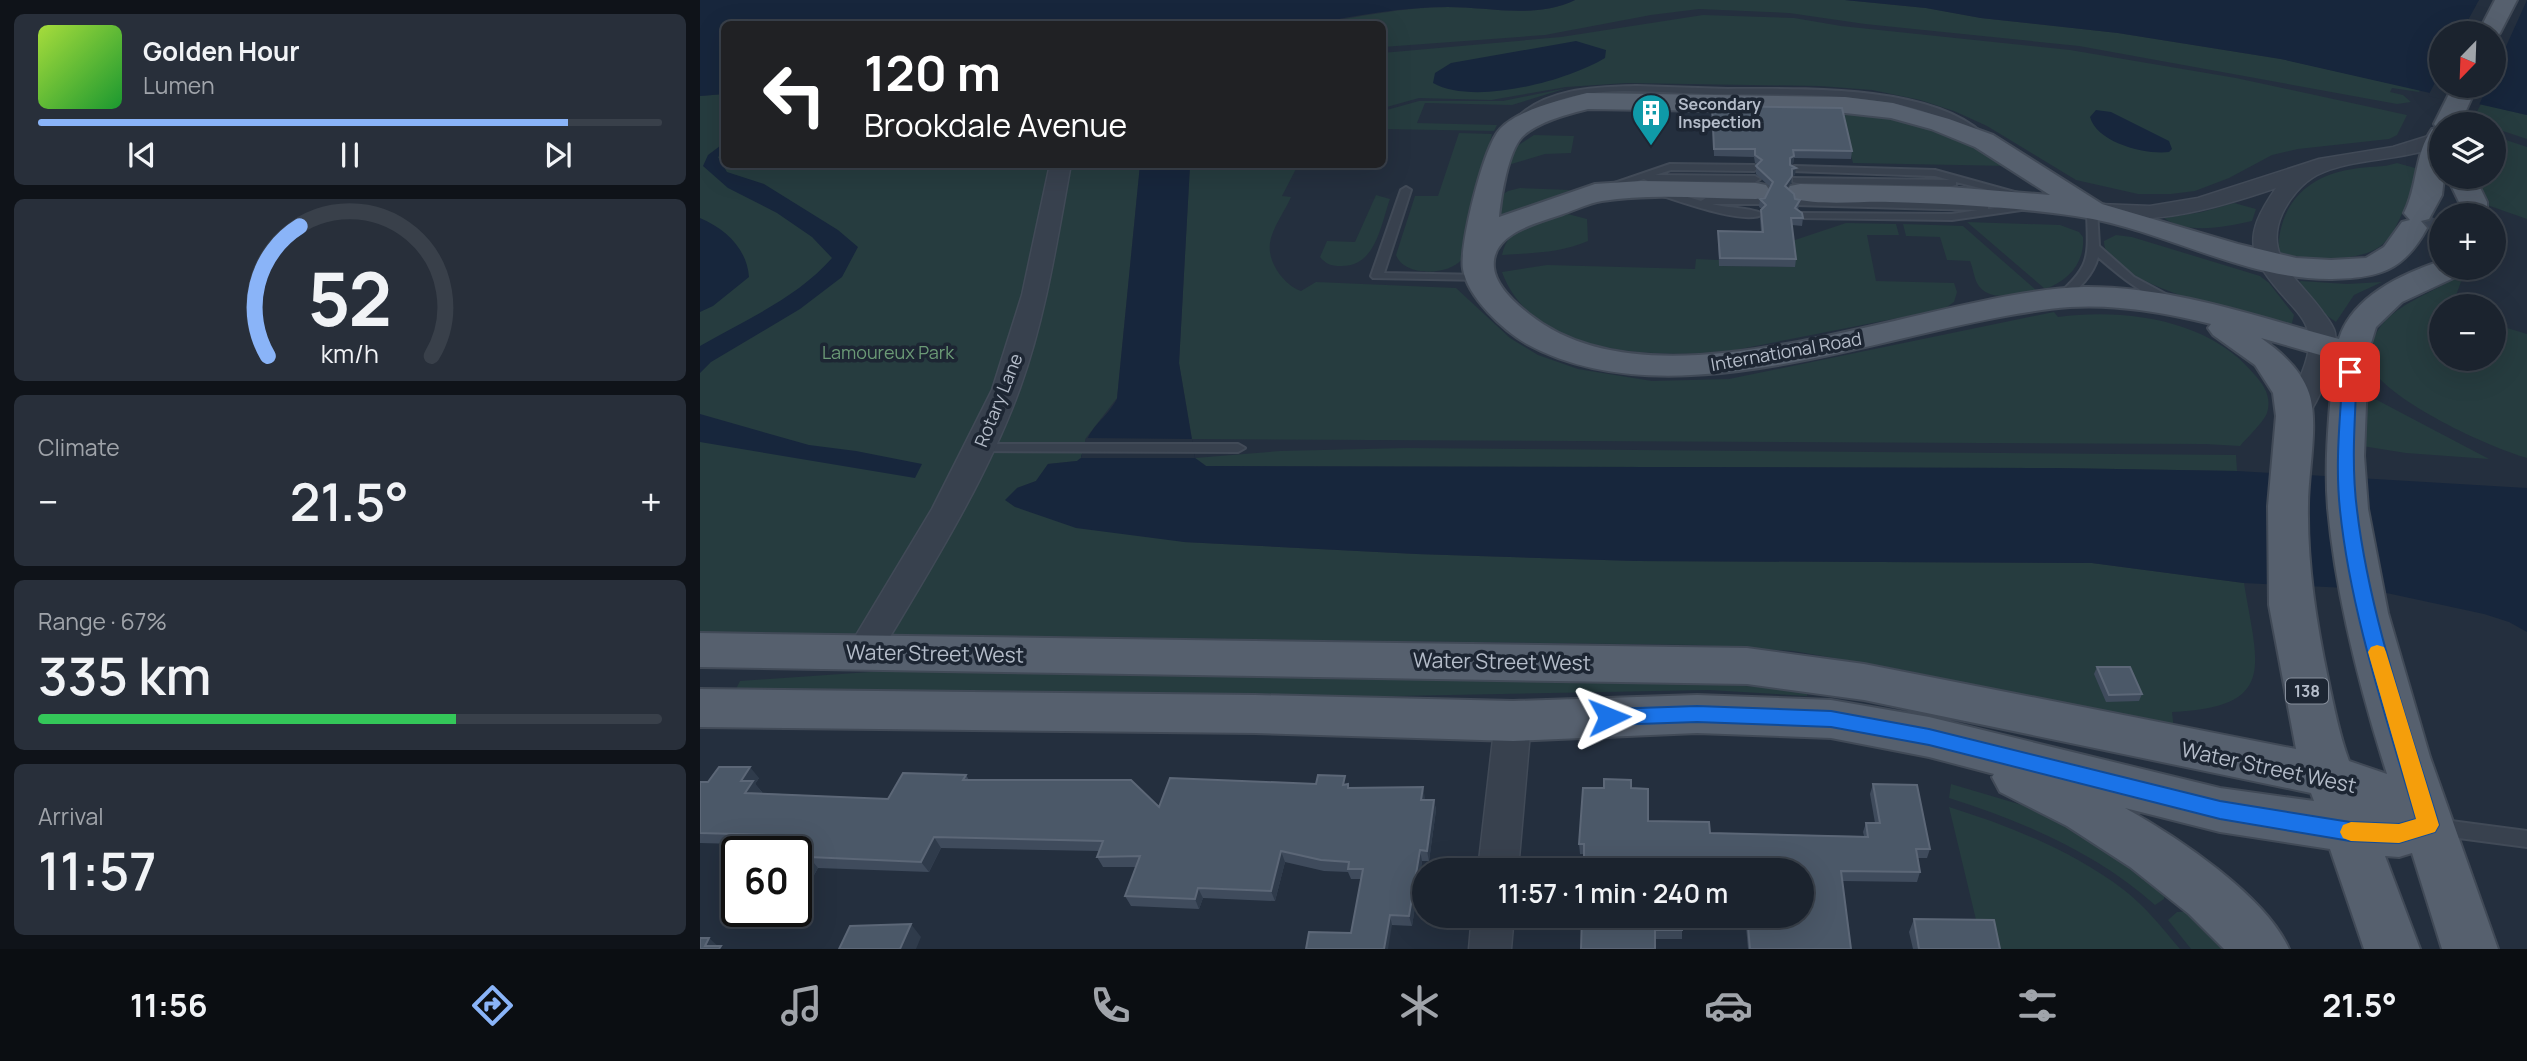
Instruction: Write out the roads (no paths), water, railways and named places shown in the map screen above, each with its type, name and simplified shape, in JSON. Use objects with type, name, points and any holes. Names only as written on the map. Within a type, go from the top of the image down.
[{"type":"main road","points":[[2495,21],[2506,0]]},
{"type":"main road","points":[[1480,267],[1490,186],[1496,164],[1510,133],[1545,113],[1587,101],[1845,105],[1918,117],[1964,132],[1999,148],[2060,207]]},
{"type":"main road","points":[[1480,267],[1487,241],[1508,224],[1577,198],[1628,186],[1756,191]]},
{"type":"main road","points":[[1799,192],[1954,195],[2060,207],[2270,262],[2308,268],[2391,266],[2420,256],[2427,222],[2429,189]]},
{"type":"main road","points":[[2427,222],[2448,197],[2446,189]]},
{"type":"main road","name":"International Road","points":[[1480,267],[1506,311],[1537,336],[1602,359],[1669,367],[1738,362],[2059,299],[2095,297],[2186,308],[2336,349]]},
{"type":"main road","points":[[2429,278],[2381,303],[2336,349],[2348,509],[2366,613],[2428,825],[2470,949]]},
{"type":"main road","name":"International Road","points":[[2186,308],[2231,331],[2267,358],[2288,385],[2292,434]]},
{"type":"main road","name":"138","points":[[2292,434],[2288,506],[2291,605],[2316,738],[2392,949]]},
{"type":"main road","name":"Water Street West","points":[[700,650],[1746,666],[1864,682],[2330,776],[2385,795],[2428,825]]},
{"type":"main road","points":[[700,708],[1513,721],[1697,714],[1831,719],[1929,737],[2220,810],[2350,832],[2399,834],[2428,825]]},
{"type":"main road","points":[[1929,737],[2068,799],[2164,859],[2246,938]]},
{"type":"street","points":[[2060,207],[2133,214],[2189,208],[2331,161],[2429,145]]},
{"type":"street","name":"Rotary Lane","points":[[863,652],[905,583],[993,419],[1019,350],[1039,272],[1060,168]]},
{"type":"street","points":[[2292,434],[2316,375],[2336,349],[2270,262],[2264,246],[2269,216],[2291,183],[2304,172]]},
{"type":"street","points":[[1499,858],[1513,721]]},
{"type":"street","points":[[1490,949],[1492,928]]},
{"type":"lane","points":[[1510,133],[1526,113],[1545,102],[1570,94],[1613,89],[1842,94],[1921,107],[1970,128],[1999,148]]},
{"type":"lane","points":[[1799,192],[1964,184],[1991,188],[2060,207],[2093,247],[2130,279],[2186,308]]},
{"type":"lane","points":[[1628,186],[1727,212],[1756,191]]},
{"type":"lane","points":[[1406,190],[1377,276],[1480,267]]},
{"type":"lane","points":[[2059,299],[2090,272],[2093,247]]},
{"type":"lane","points":[[978,448],[1238,448]]},
{"type":"lane","points":[[2428,825],[2527,838]]},
{"type":"water","points":[[700,0],[1575,0],[1560,6],[1528,11],[1414,8],[1330,21],[721,21],[721,94],[700,96]]},
{"type":"water","points":[[1845,0],[2527,0],[2527,115],[2452,98],[2506,98],[2506,21],[2429,21],[2429,93],[2281,59],[2118,33],[1981,18],[1926,8]]},
{"type":"water","points":[[1576,41],[1606,50],[1605,58],[1568,75],[1520,88],[1472,92],[1433,83],[1435,73],[1451,63]]},
{"type":"water","points":[[2096,110],[2111,112],[2169,141],[2172,149],[2169,152],[2148,151],[2112,140],[2094,126],[2090,117]]},
{"type":"water","points":[[721,145],[721,154],[718,157],[721,168],[764,184],[838,230],[858,247],[842,277],[800,309],[711,362],[700,373],[700,346],[787,297],[832,258],[812,237],[777,213],[728,188],[703,166],[708,155]]},
{"type":"water","points":[[1140,168],[1190,168],[1179,363],[1195,458],[1206,466],[2055,468],[2237,471],[2527,488],[2527,632],[2509,622],[2484,614],[2368,589],[2244,583],[2092,563],[1637,561],[1417,554],[1184,542],[1076,528],[1015,507],[1005,500],[1017,488],[1036,481],[1048,464],[1077,461],[1081,458],[1088,437],[1117,399]]},
{"type":"water","points":[[700,218],[734,241],[744,258],[749,277],[713,306],[700,312]]},
{"type":"water","points":[[700,414],[809,445],[922,464],[915,478],[700,442]]},
{"type":"place","name":"Secondary Inspection","points":[[1651,147]]},
{"type":"park label","name":"Lamoureux Park","points":[[888,352]]}]
